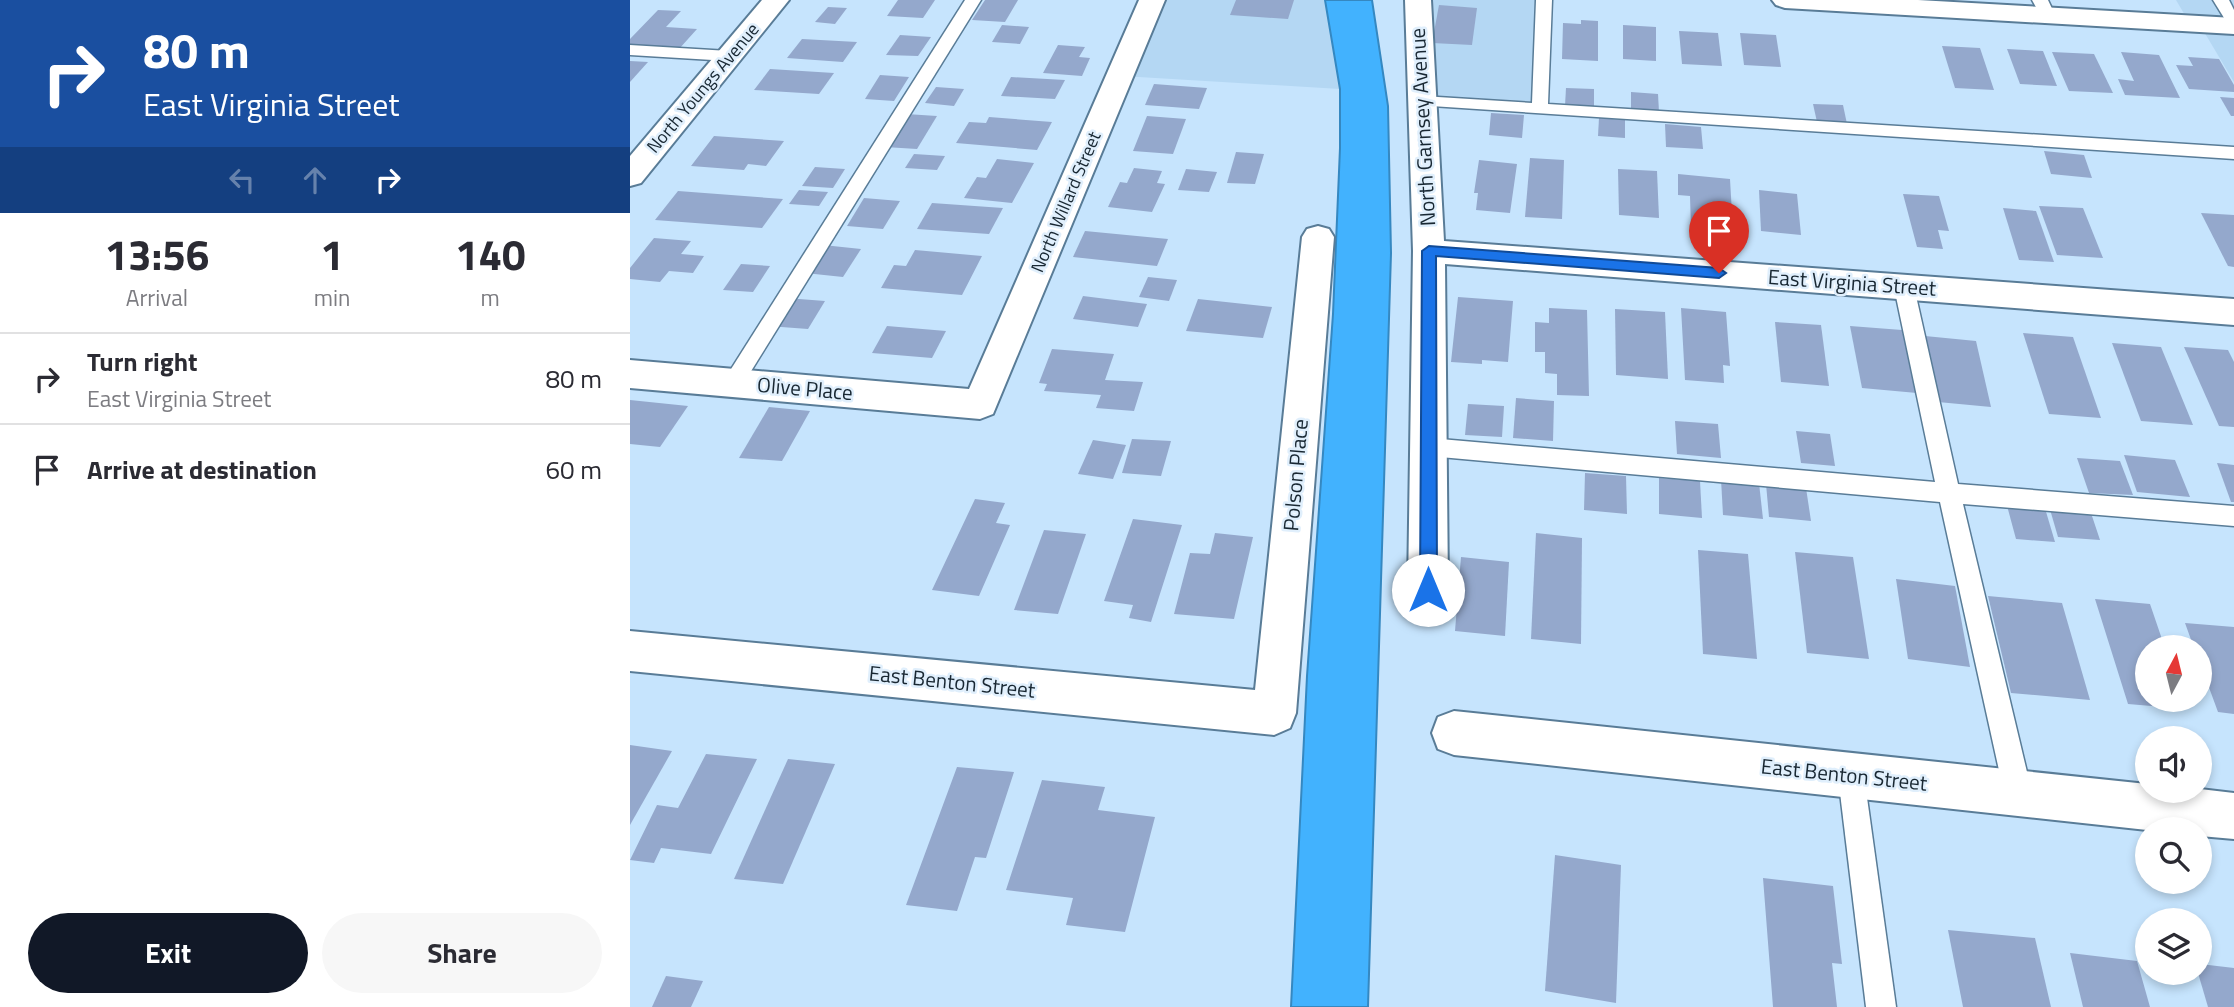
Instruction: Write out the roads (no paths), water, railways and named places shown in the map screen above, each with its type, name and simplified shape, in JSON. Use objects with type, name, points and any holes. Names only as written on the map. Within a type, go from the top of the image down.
[{"type":"street","name":"North Youngs Avenue","points":[[630,176],[776,0]]},
{"type":"street","name":"North Willard Street","points":[[980,404],[1152,0]]},
{"type":"street","name":"North Garnsey Avenue","points":[[1418,0],[1429,251],[1428,590]]},
{"type":"street","points":[[1785,0],[2044,8],[2234,25]]},
{"type":"street","name":"Polson Place","points":[[1274,713],[1318,237]]},
{"type":"street","name":"East Virginia Street","points":[[1429,251],[2234,313]]},
{"type":"street","name":"Olive Place","points":[[630,374],[980,404]]},
{"type":"street","name":"East Benton Street","points":[[630,650],[1274,713]]},
{"type":"street","name":"East Benton Street","points":[[1454,733],[2234,816]]},
{"type":"lane","points":[[733,383],[972,0]]},
{"type":"lane","points":[[1540,108],[1544,0]]},
{"type":"lane","points":[[2221,0],[2234,25]]},
{"type":"lane","points":[[630,50],[729,56]]},
{"type":"lane","points":[[1422,101],[2234,153]]},
{"type":"lane","points":[[1904,287],[2018,793]]},
{"type":"lane","points":[[1429,447],[2234,516]]},
{"type":"lane","points":[[1851,775],[1881,1007]]},
{"type":"water","points":[[1325,0],[1372,0],[1388,106],[1391,253],[1368,1007],[1291,1007],[1307,676],[1333,314],[1340,148],[1340,89]]}]
